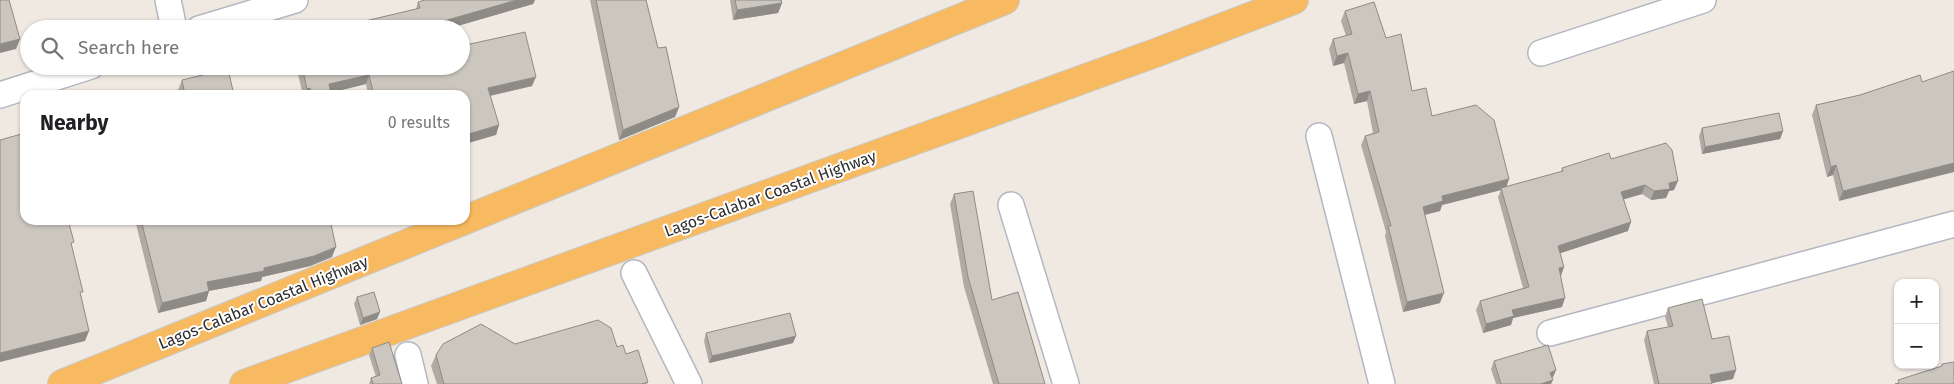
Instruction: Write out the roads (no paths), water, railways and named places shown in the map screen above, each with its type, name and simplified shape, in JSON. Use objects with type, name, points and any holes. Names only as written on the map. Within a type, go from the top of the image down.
[{"type":"highway","name":"Lagos-Calabar Coastal Highway","points":[[470,218],[1005,0]]},
{"type":"highway","name":"Lagos-Calabar Coastal Highway","points":[[244,384],[1158,52],[1294,0]]},
{"type":"highway","name":"Lagos-Calabar Coastal Highway","points":[[62,384],[453,225]]},
{"type":"street","points":[[168,0],[172,20]]},
{"type":"street","points":[[229,20],[295,0]]},
{"type":"street","points":[[1541,53],[1703,0]]},
{"type":"street","points":[[0,95],[63,75]]},
{"type":"street","points":[[1319,136],[1382,384]]},
{"type":"street","points":[[1011,205],[1066,384]]},
{"type":"street","points":[[1550,333],[1954,224]]},
{"type":"street","points":[[634,273],[689,384]]},
{"type":"street","points":[[408,355],[416,384]]}]
